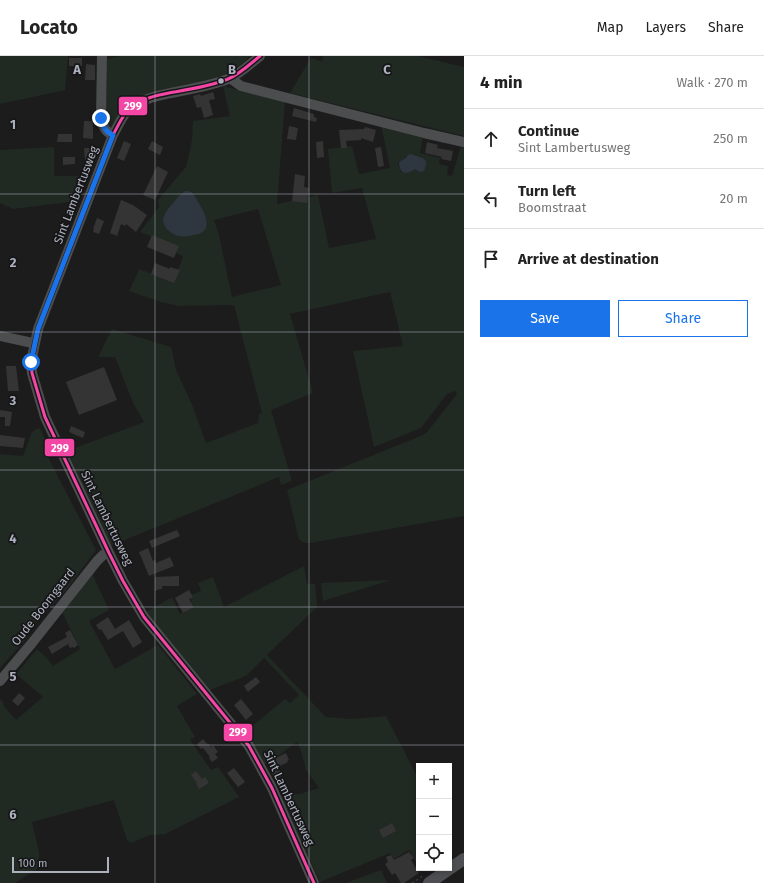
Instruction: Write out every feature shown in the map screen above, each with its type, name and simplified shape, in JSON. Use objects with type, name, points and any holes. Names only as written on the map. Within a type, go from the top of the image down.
[{"type":"main road","points":[[429,883],[464,859]]},
{"type":"street","points":[[102,56],[101,118],[104,128],[113,135]]},
{"type":"street","name":"Sint Lambertusweg","points":[[260,56],[230,78],[211,85],[157,96],[140,102],[128,110],[121,119],[113,135],[38,329],[31,362],[32,373],[44,417],[123,581],[144,616],[249,746],[272,788],[314,883]]},
{"type":"street","points":[[230,78],[241,86],[464,142]]},
{"type":"street","points":[[0,336],[35,343]]},
{"type":"street","name":"Oude Boomgaard","points":[[0,681],[97,560],[103,555],[109,553]]},
{"type":"shaded area","points":[[0,56],[68,56],[65,90],[0,104]]},
{"type":"shaded area","points":[[121,56],[250,56],[243,63],[228,73],[199,83],[145,95],[111,131],[107,129],[106,115],[107,59]]},
{"type":"shaded area","points":[[323,56],[418,56],[464,67],[464,136],[290,93],[311,58],[322,61]]},
{"type":"shaded area","points":[[223,86],[285,102],[277,204],[318,195],[329,248],[376,239],[362,188],[332,193],[328,149],[352,146],[359,174],[390,168],[381,125],[423,136],[420,153],[440,158],[439,164],[448,166],[447,175],[452,176],[461,146],[464,146],[464,516],[310,543],[299,539],[287,490],[423,435],[457,394],[455,391],[447,394],[421,428],[374,447],[353,351],[403,346],[390,292],[290,314],[313,393],[271,410],[292,481],[281,485],[279,477],[110,546],[67,451],[144,422],[133,403],[115,357],[98,357],[112,329],[171,347],[176,370],[193,407],[206,443],[258,423],[259,414],[262,413],[234,305],[178,306],[129,291],[139,269],[174,282],[183,256],[176,253],[178,246],[140,232],[159,207],[158,200],[186,167],[192,140],[193,121],[230,116]],"holes":[[[413,154],[423,158],[422,172],[415,169],[401,172],[398,164],[399,162]],[[258,209],[281,285],[232,297],[219,235],[214,220]]]},
{"type":"shaded area","points":[[54,147],[54,176],[86,176],[77,201],[13,209],[0,203],[0,150]]},
{"type":"shaded area","points":[[411,154],[423,158],[426,161],[424,171],[420,172],[415,169],[406,173],[402,172],[399,167],[399,162]]},
{"type":"shaded area","points":[[185,191],[191,192],[195,196],[205,214],[207,224],[206,228],[199,234],[188,236],[176,235],[169,231],[164,224],[163,220],[166,212]]},
{"type":"shaded area","points":[[40,428],[46,441],[49,459],[96,550],[67,589],[27,633],[28,637],[0,668],[0,454],[23,456],[32,432]]},
{"type":"shaded area","points":[[304,566],[307,584],[315,584],[317,607],[267,655],[326,717],[351,719],[386,716],[416,774],[416,862],[409,850],[394,859],[390,853],[320,882],[280,797],[286,794],[300,794],[319,788],[306,770],[297,742],[262,766],[240,736],[285,699],[290,703],[299,695],[264,658],[246,676],[207,691],[146,612],[172,597],[180,614],[194,607],[189,596],[201,591],[198,583],[213,577],[224,607]]},
{"type":"shaded area","points":[[91,571],[109,610],[89,621],[115,669],[158,645],[197,694],[177,706],[195,737],[190,740],[211,770],[218,767],[239,797],[165,834],[150,835],[131,843],[127,840],[114,800],[32,822],[39,852],[39,865],[37,869],[15,883],[0,883],[0,699],[16,720],[43,697],[16,674],[37,649],[53,666],[80,649],[62,612]]},
{"type":"shaded area","points":[[391,580],[323,601],[321,583]]},
{"type":"shaded area","points":[[381,870],[387,883],[346,883]]},
{"type":"building","points":[[69,58],[82,58],[82,66],[69,66]]},
{"type":"building","points":[[86,64],[95,65],[95,80],[85,80]]},
{"type":"building","points":[[213,92],[215,99],[209,100],[213,115],[204,118],[201,107],[197,108],[193,96],[200,94],[201,96]]},
{"type":"building","points":[[294,108],[314,114],[314,117],[317,118],[316,122],[292,116]]},
{"type":"building","points":[[84,121],[93,121],[93,139],[83,138]]},
{"type":"building","points":[[289,126],[298,128],[296,140],[287,139]]},
{"type":"building","points":[[365,127],[376,130],[373,142],[361,138],[361,140],[346,141],[347,148],[341,148],[339,130],[364,129]]},
{"type":"building","points":[[58,134],[72,134],[72,142],[57,142]]},
{"type":"building","points":[[124,141],[131,144],[124,161],[117,158]]},
{"type":"building","points":[[152,141],[163,147],[160,155],[148,149]]},
{"type":"building","points":[[323,141],[324,157],[317,158],[316,142]]},
{"type":"building","points":[[427,142],[438,145],[437,148],[453,151],[451,161],[425,153]]},
{"type":"building","points":[[381,147],[384,166],[378,167],[375,148]]},
{"type":"building","points":[[84,148],[93,148],[93,161],[85,161]]},
{"type":"building","points":[[63,157],[75,157],[75,164],[63,165]]},
{"type":"building","points":[[157,166],[168,172],[155,200],[143,195]]},
{"type":"building","points":[[295,174],[305,176],[304,187],[309,188],[307,203],[292,201]]},
{"type":"building","points":[[121,200],[133,205],[147,215],[136,232],[126,224],[125,226],[121,224],[117,236],[110,233]]},
{"type":"building","points":[[97,218],[104,221],[99,234],[93,232]]},
{"type":"building","points":[[152,235],[179,246],[174,258],[147,247]]},
{"type":"building","points":[[155,263],[170,269],[170,267],[180,270],[174,283],[151,274]]},
{"type":"building","points":[[6,366],[16,366],[19,391],[8,391]]},
{"type":"building","points":[[104,367],[117,400],[79,415],[66,382]]},
{"type":"building","points":[[0,410],[12,412],[10,426],[5,426],[5,417],[0,417]]},
{"type":"building","points":[[71,426],[85,432],[83,438],[69,432]]},
{"type":"building","points":[[0,435],[25,438],[23,448],[0,446]]},
{"type":"building","points":[[177,530],[180,536],[152,548],[149,541]]},
{"type":"building","points":[[148,548],[153,561],[155,560],[156,563],[170,557],[174,566],[149,576],[139,552]]},
{"type":"building","points":[[179,576],[179,586],[162,586],[162,589],[155,591],[155,577]]},
{"type":"building","points":[[189,590],[193,597],[189,599],[194,607],[183,613],[175,598]]},
{"type":"building","points":[[108,617],[115,629],[129,620],[142,642],[133,648],[123,631],[108,640],[101,629],[99,630],[96,625]]},
{"type":"building","points":[[70,630],[78,645],[74,648],[70,648],[68,644],[52,654],[48,647],[67,637],[65,633]]},
{"type":"building","points":[[256,677],[260,682],[248,692],[244,686]]},
{"type":"building","points":[[19,693],[25,698],[18,706],[12,701]]},
{"type":"building","points":[[241,699],[253,714],[246,720],[234,705]]},
{"type":"building","points":[[203,739],[211,747],[213,745],[218,752],[215,754],[218,758],[212,762],[203,748],[201,749],[197,744]]},
{"type":"building","points":[[286,753],[289,760],[278,767],[282,776],[275,780],[267,762]]},
{"type":"building","points":[[234,768],[245,782],[238,787],[227,773]]},
{"type":"building","points":[[196,771],[202,779],[205,777],[209,783],[199,789],[197,783],[191,775]]},
{"type":"building","points":[[392,823],[396,831],[383,838],[379,830]]},
{"type":"building","points":[[409,852],[414,858],[411,860],[416,871],[419,873],[404,883],[401,883],[395,873],[392,875],[385,864],[388,862],[386,857],[391,855],[394,860]]},
{"type":"transit line","name":"299","points":[[260,56],[241,72],[228,79],[150,98],[134,105],[124,115],[113,135],[38,329],[31,362],[32,373],[45,417],[123,581],[144,617],[249,746],[272,788],[314,883]]},
{"type":"route","points":[[31,362],[38,329],[113,135],[104,128],[101,118]]}]
